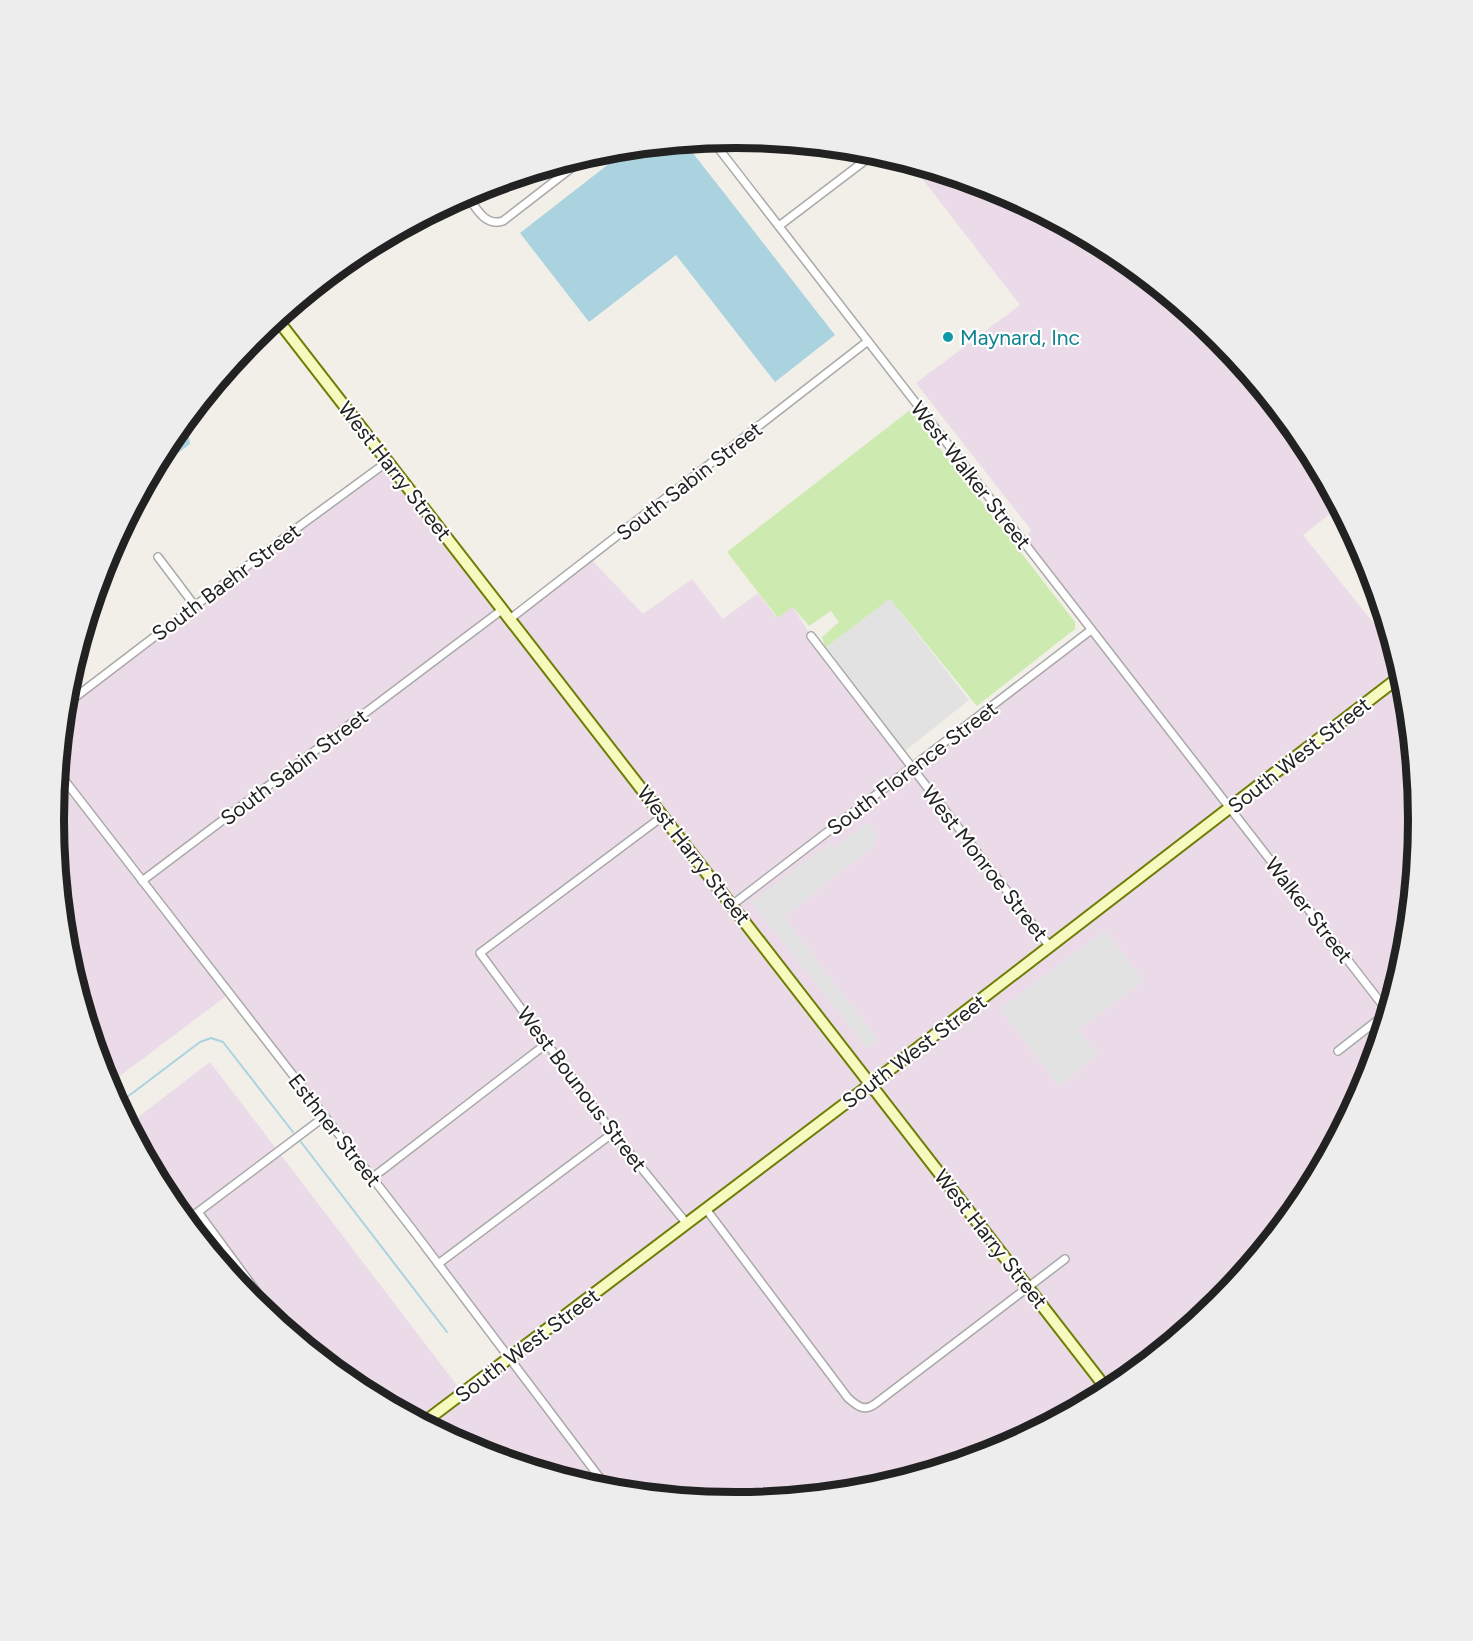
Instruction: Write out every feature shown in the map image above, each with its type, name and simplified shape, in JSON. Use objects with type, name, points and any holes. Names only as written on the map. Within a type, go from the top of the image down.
[{"type":"street","name":"West Walker Street","points":[[719,149],[1230,808]]},
{"type":"street","points":[[779,226],[864,160]]},
{"type":"street","points":[[472,203],[486,220],[496,223],[503,221],[570,169]]},
{"type":"street","name":"West Harry Street","points":[[282,325],[1102,1384]]},
{"type":"street","name":"South Sabin Street","points":[[510,619],[868,341]]},
{"type":"street","name":"South Baehr Street","points":[[76,697],[387,462]]},
{"type":"street","points":[[158,557],[195,606]]},
{"type":"street","name":"South Sabin Street","points":[[142,881],[502,609]]},
{"type":"street","name":"South Florence Street","points":[[732,904],[1091,630]]},
{"type":"street","name":"West Monroe Street","points":[[811,636],[1050,947]]},
{"type":"street","name":"South West Street","points":[[430,1418],[871,1084],[1394,681]]},
{"type":"street","name":"Esthner Street","points":[[66,782],[438,1264],[600,1479]]},
{"type":"street","name":"Walker Street","points":[[1230,808],[1383,1005]]},
{"type":"street","name":"West Bounous Street","points":[[663,816],[480,953],[613,1133],[687,1224]]},
{"type":"street","points":[[1338,1051],[1378,1020]]},
{"type":"street","points":[[372,1178],[546,1044]]},
{"type":"street","points":[[193,1216],[324,1117]]},
{"type":"street","points":[[438,1264],[613,1133]]},
{"type":"street","points":[[706,1209],[848,1398],[858,1407],[864,1408],[875,1404],[1065,1259]]},
{"type":"street","points":[[198,1212],[255,1290]]},
{"type":"shaded area","points":[[918,173],[994,200],[1072,239],[1082,245],[1089,254],[1092,251],[1146,287],[1212,345],[1270,411],[1318,484],[1333,512],[1303,535],[1382,634],[1396,689],[1407,777],[1407,864],[1403,908],[1396,952],[1373,1037],[1339,1118],[1318,1157],[1270,1230],[1242,1264],[1180,1326],[1146,1354],[1110,1379],[1034,1423],[953,1457],[910,1470],[868,1480],[780,1491],[693,1491],[649,1487],[605,1480],[520,1457],[439,1423],[400,1402],[327,1354],[261,1296],[203,1230],[178,1194],[135,1120],[210,1062],[462,1392],[509,1357],[229,994],[116,1079],[100,1037],[77,952],[66,864],[66,787],[183,936],[66,782],[76,697],[387,462],[510,619],[590,558],[643,614],[692,579],[723,619],[758,593],[776,617],[793,607],[811,636],[912,767],[1091,630],[1023,543],[1031,530],[916,383],[1020,305]]},
{"type":"shaded area","points":[[890,599],[969,700],[905,751],[825,648]]},
{"type":"shaded area","points":[[867,822],[877,835],[876,844],[784,917],[878,1040],[867,1049],[751,902],[830,843],[833,848]]},
{"type":"shaded area","points":[[1105,931],[1144,981],[1079,1030],[1098,1055],[1059,1086],[1000,1009]]},
{"type":"green space","points":[[910,410],[1075,622],[1075,629],[977,706],[890,599],[825,648],[822,637],[839,622],[831,611],[809,626],[793,607],[778,618],[727,552]]},
{"type":"water","points":[[691,150],[835,335],[775,382],[676,255],[589,322],[520,233],[615,159]]},
{"type":"water","points":[[189,432],[190,444],[171,459]]},
{"type":"waterway","points":[[125,1099],[200,1042],[211,1038],[223,1042],[293,1132]]},
{"type":"waterway","points":[[301,1142],[447,1332]]},
{"type":"place","name":"Maynard, Inc","points":[[948,337]]}]
